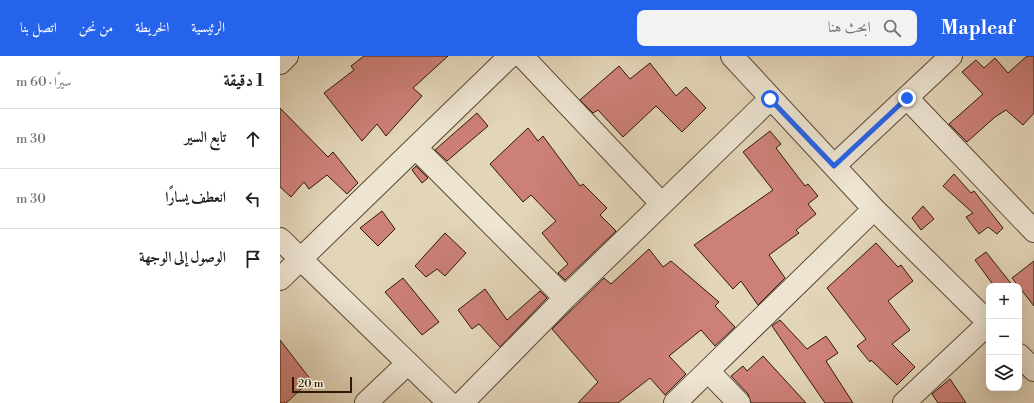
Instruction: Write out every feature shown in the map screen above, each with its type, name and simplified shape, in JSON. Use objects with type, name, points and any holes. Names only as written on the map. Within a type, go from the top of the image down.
[{"type":"street","points":[[280,63],[287,56]]},
{"type":"street","points":[[280,279],[510,56]]},
{"type":"street","points":[[522,56],[661,203]]},
{"type":"street","points":[[834,166],[951,56]]},
{"type":"street","points":[[736,58],[770,99],[874,209],[986,320]]},
{"type":"street","points":[[907,98],[1034,230]]},
{"type":"street","points":[[462,403],[661,203],[770,99]]},
{"type":"street","points":[[416,148],[565,298]]},
{"type":"street","points":[[675,403],[874,209]]},
{"type":"street","points":[[280,239],[449,403]]},
{"type":"street","points":[[904,403],[986,326]]},
{"type":"street","points":[[1020,355],[1034,370]]},
{"type":"street","points":[[366,403],[408,364]]},
{"type":"street","points":[[708,371],[739,403]]},
{"type":"building","points":[[364,56],[448,56],[413,88],[422,96],[386,136],[377,124],[362,141],[324,93],[354,70],[351,66]]},
{"type":"building","points":[[1027,56],[1034,56],[1034,113],[1023,125],[1006,110],[995,117],[967,142],[949,124],[983,94],[962,72],[976,60],[984,68],[995,58],[1008,73]]},
{"type":"building","points":[[650,63],[676,96],[686,87],[706,108],[682,132],[656,106],[623,137],[598,110],[593,113],[580,100],[619,66],[630,79]]},
{"type":"building","points":[[280,108],[328,157],[333,152],[358,183],[347,194],[327,175],[309,189],[304,182],[291,197],[280,187]]},
{"type":"building","points":[[477,113],[488,126],[447,161],[435,150]]},
{"type":"building","points":[[528,128],[538,141],[543,136],[580,186],[583,184],[607,208],[600,215],[616,231],[565,280],[558,273],[568,264],[542,233],[556,221],[531,195],[523,202],[490,164]]},
{"type":"building","points":[[770,131],[781,144],[776,148],[805,186],[808,184],[818,196],[808,204],[816,214],[796,230],[799,233],[769,255],[785,278],[758,305],[741,281],[733,289],[694,245],[773,190],[743,152]]},
{"type":"building","points":[[416,166],[428,178],[422,183],[412,170]]},
{"type":"building","points":[[954,174],[971,193],[974,191],[1003,228],[997,234],[988,227],[979,234],[966,217],[973,213],[943,186]]},
{"type":"building","points":[[923,206],[934,219],[921,230],[912,218]]},
{"type":"building","points":[[382,211],[395,229],[378,246],[360,228]]},
{"type":"building","points":[[445,233],[466,253],[445,276],[437,269],[426,277],[415,266]]},
{"type":"building","points":[[876,243],[898,267],[901,265],[913,281],[888,301],[910,330],[892,344],[915,367],[897,385],[871,360],[870,362],[857,346],[866,339],[827,288]]},
{"type":"building","points":[[649,249],[663,267],[671,261],[719,302],[715,306],[735,327],[715,346],[701,330],[669,356],[686,374],[665,395],[650,378],[618,403],[578,403],[598,382],[552,329],[604,278],[611,284]]},
{"type":"building","points":[[986,252],[1011,283],[992,283],[975,260]]},
{"type":"building","points":[[1034,261],[1034,306],[1022,291],[1022,283],[1016,283],[1012,278]]},
{"type":"building","points":[[403,278],[439,322],[422,335],[385,292]]},
{"type":"building","points":[[485,289],[507,320],[540,291],[547,298],[500,347],[479,324],[472,329],[458,310]]},
{"type":"building","points":[[780,320],[807,349],[826,336],[838,353],[826,361],[853,403],[825,403],[772,326]]},
{"type":"building","points":[[280,340],[311,380],[286,403],[280,403]]},
{"type":"building","points":[[763,356],[806,403],[751,403],[748,394],[731,376],[743,366],[747,371]]},
{"type":"building","points":[[950,379],[966,403],[938,403],[932,394]]},
{"type":"route","points":[[770,99],[834,166],[907,98]]}]
